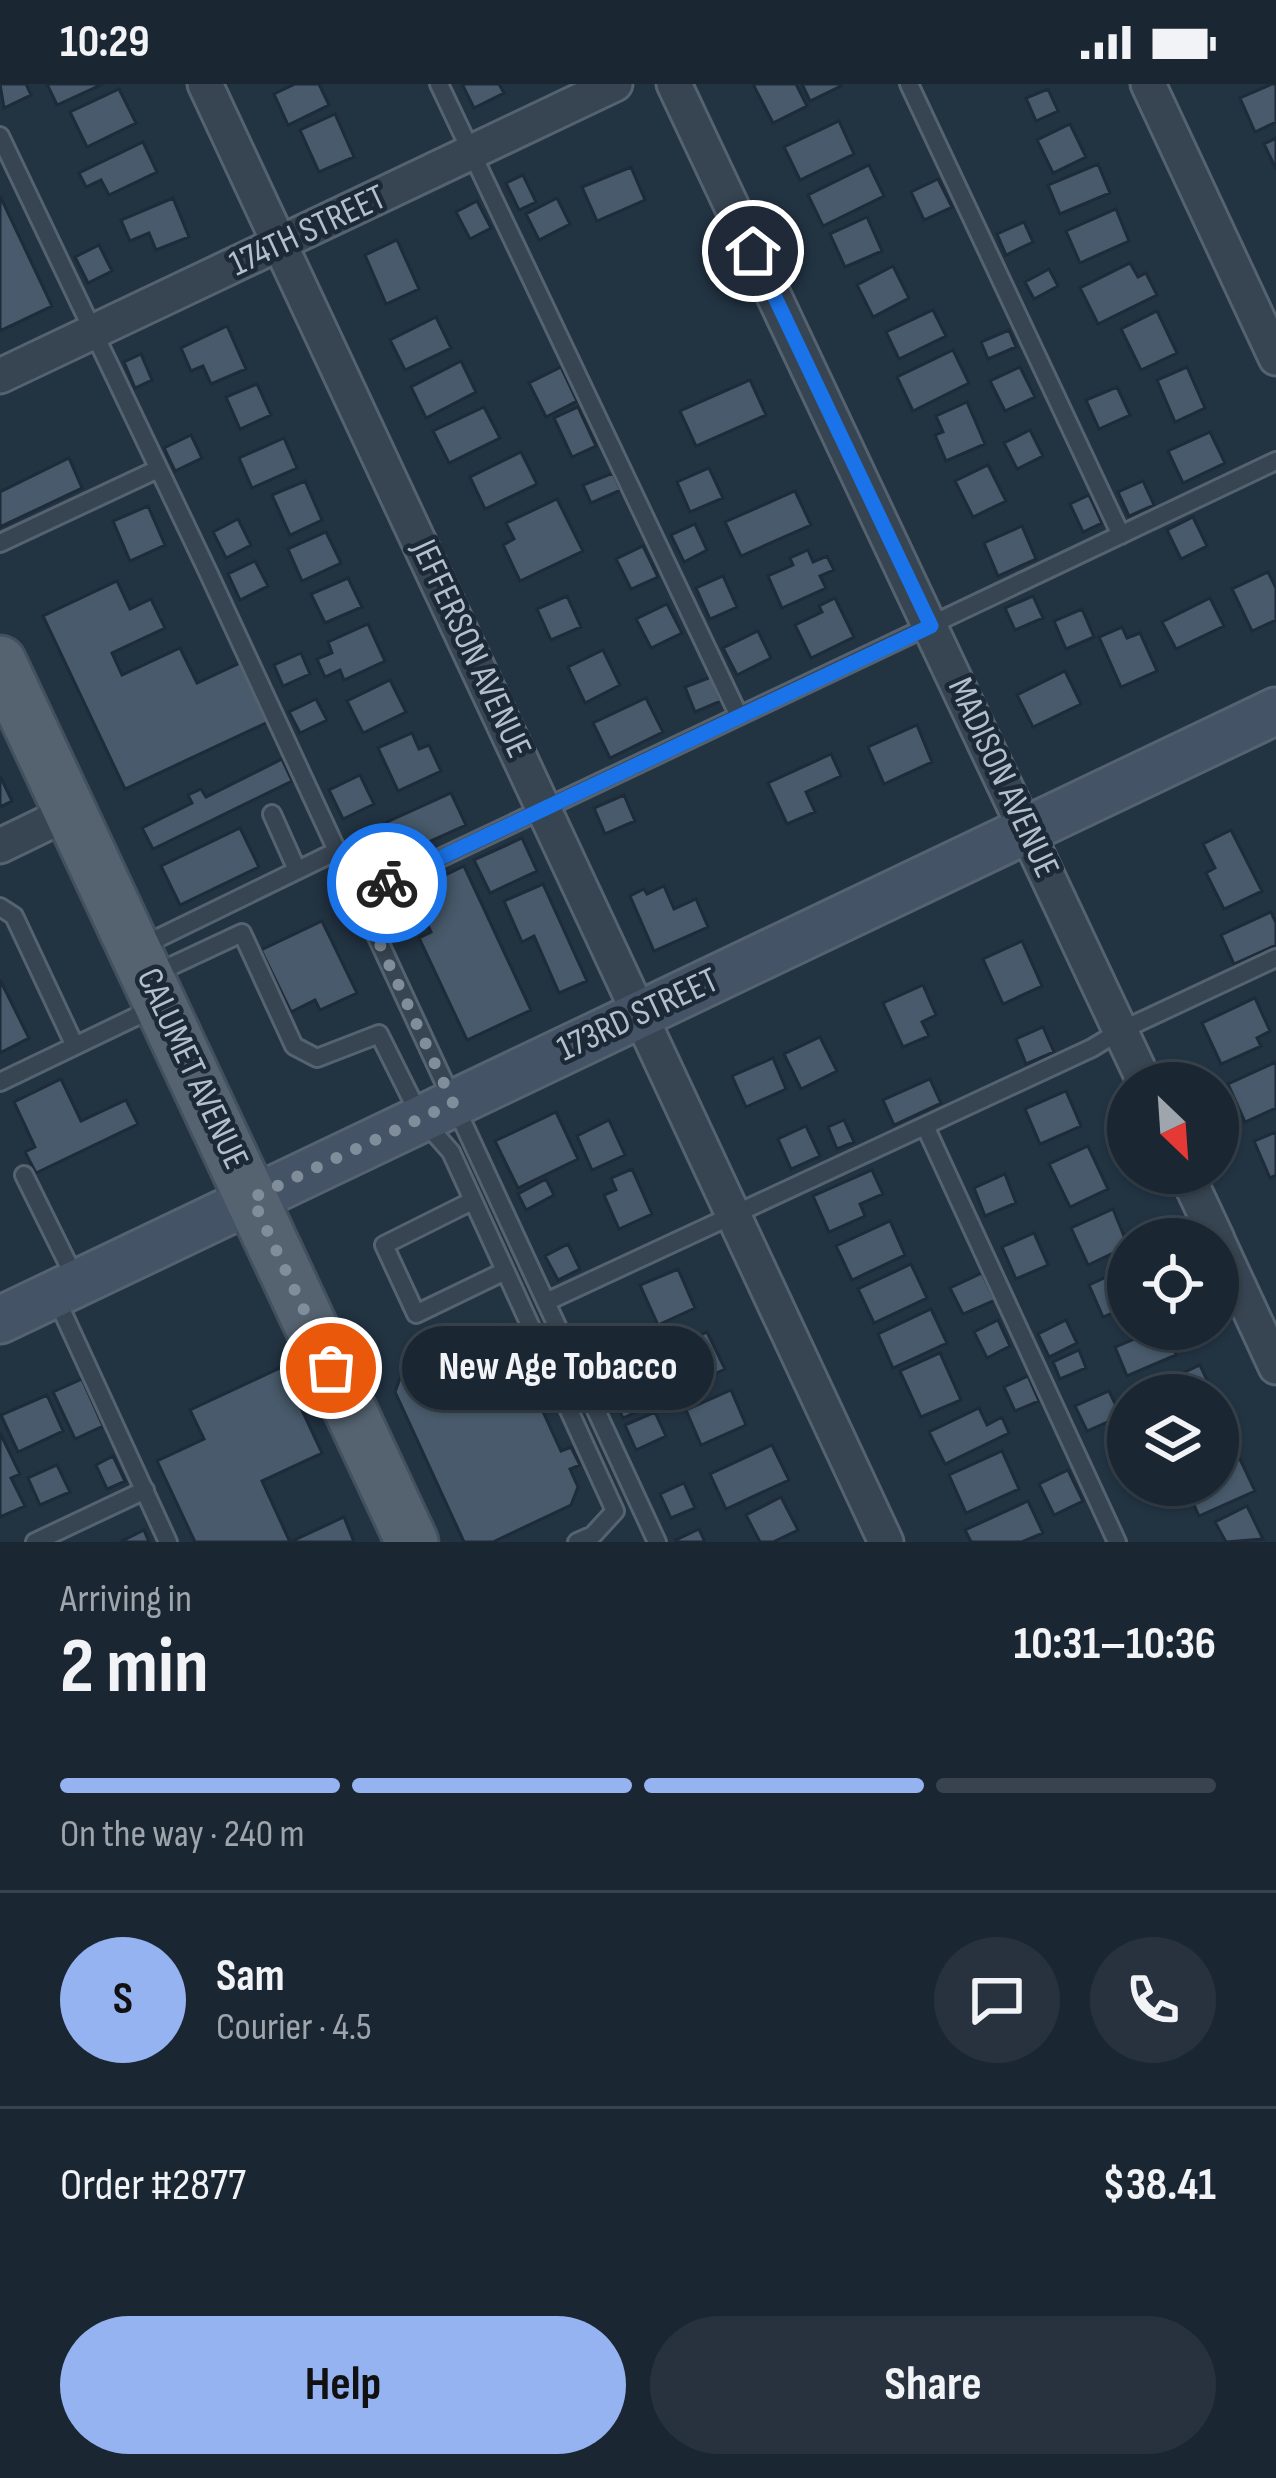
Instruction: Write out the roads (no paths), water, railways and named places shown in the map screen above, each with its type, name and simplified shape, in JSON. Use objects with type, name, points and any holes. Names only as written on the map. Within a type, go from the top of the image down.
[{"type":"main road","name":"CALUMET AVENUE","points":[[0,662],[412,1542]]},
{"type":"street","name":"JEFFERSON AVENUE","points":[[205,84],[886,1542]]},
{"type":"street","name":"174TH STREET","points":[[0,376],[616,84]]},
{"type":"street","name":"MADISON AVENUE","points":[[674,84],[1134,1062]]},
{"type":"street","points":[[1148,84],[1276,358]]},
{"type":"street","name":"173RD STREET","points":[[0,1320],[1276,711]]},
{"type":"street","points":[[0,846],[70,812]]},
{"type":"street","points":[[1239,1287],[1276,1367]]},
{"type":"lane","points":[[439,84],[739,716]]},
{"type":"lane","points":[[908,84],[1121,535]]},
{"type":"lane","points":[[0,136],[358,897],[451,1152],[615,1510],[593,1535],[577,1542]]},
{"type":"lane","points":[[358,897],[1276,461]]},
{"type":"lane","points":[[0,543],[158,469]]},
{"type":"lane","points":[[272,814],[297,870]]},
{"type":"lane","points":[[0,1082],[75,1046],[149,976],[297,870],[337,851]]},
{"type":"lane","points":[[0,907],[14,916],[75,1046]]},
{"type":"lane","points":[[149,976],[242,933],[294,1046],[317,1058],[379,1034],[437,1111],[546,1302],[657,1542]]},
{"type":"lane","points":[[546,1302],[1276,958]]},
{"type":"lane","points":[[925,1126],[1117,1542]]},
{"type":"lane","points":[[24,1174],[168,1542]]},
{"type":"lane","points":[[472,1202],[384,1245],[416,1314],[505,1271]]},
{"type":"lane","points":[[35,1542],[145,1490]]},
{"type":"place","name":"New Age Tobacco","points":[[331,1368]]}]
